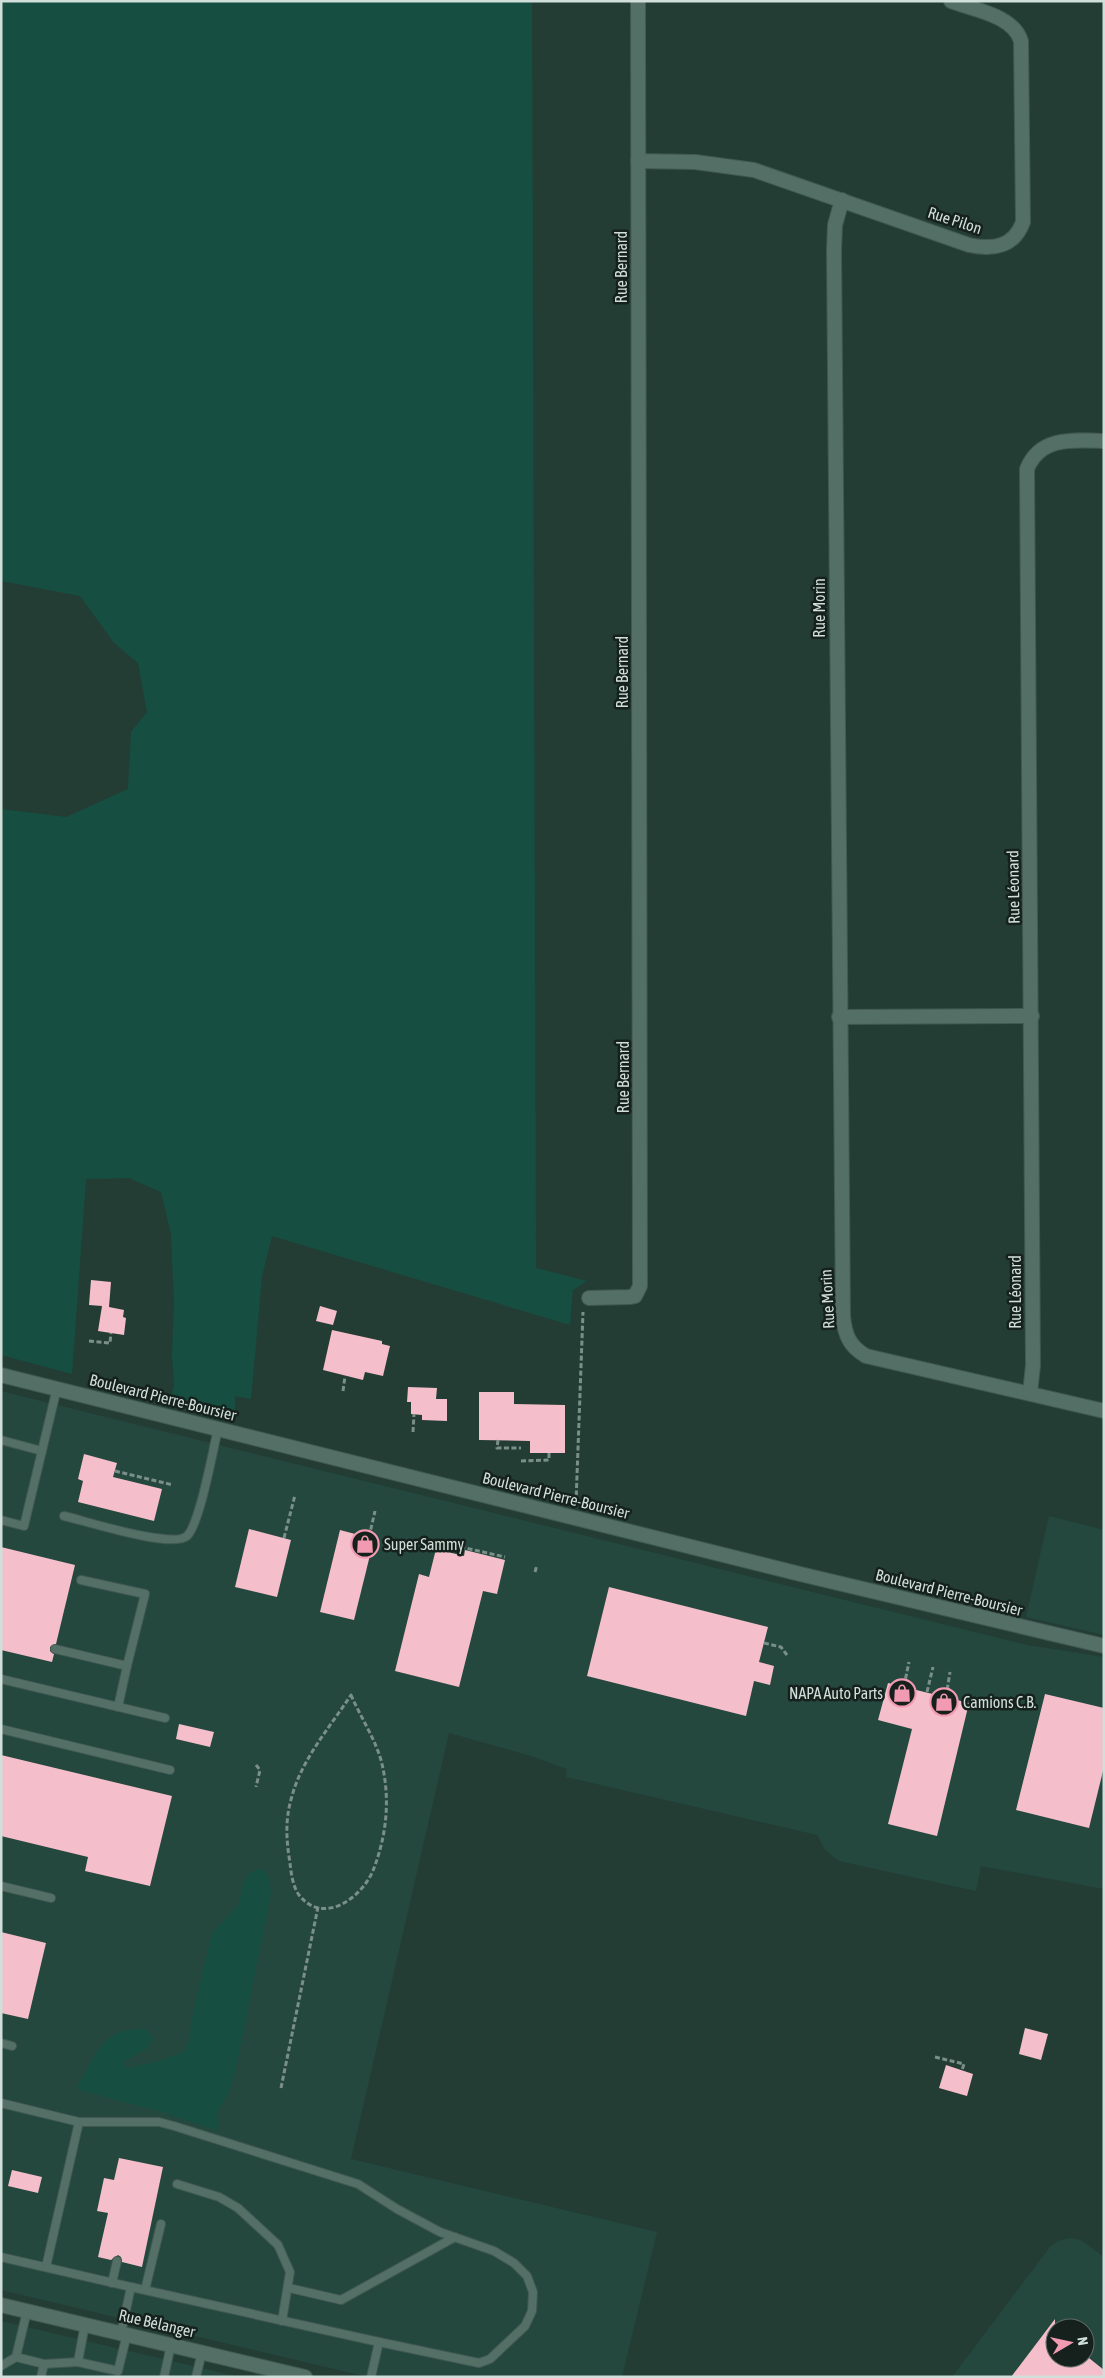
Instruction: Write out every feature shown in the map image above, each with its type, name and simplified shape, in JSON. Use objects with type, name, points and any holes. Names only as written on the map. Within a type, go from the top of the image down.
[{"type":"street","name":"Rue Bernard","points":[[589,1298],[635,1296],[640,1286],[638,1]]},
{"type":"street","name":"Rue Pilon","points":[[638,161],[695,162],[736,167],[773,175],[960,242],[988,248],[1006,244],[1020,231],[1024,211],[1021,41],[1019,34],[1010,24],[951,1]]},
{"type":"street","name":"Rue Morin","points":[[842,200],[835,225],[834,250],[839,1017],[843,1306],[846,1336],[850,1343],[866,1356],[1104,1411]]},
{"type":"street","name":"Rue Léonard","points":[[1030,1393],[1033,1365],[1032,1016],[1027,469],[1034,454],[1042,448],[1069,441],[1104,440]]},
{"type":"street","points":[[839,1017],[1032,1016]]},
{"type":"street","name":"Boulevard Pierre-Boursier","points":[[1,1374],[573,1517],[1104,1646]]},
{"type":"street","name":"Rue Bélanger","points":[[1,2305],[305,2377]]},
{"type":"lane","points":[[1,1520],[24,1526],[57,1388]]},
{"type":"lane","points":[[64,1516],[159,1539],[178,1540],[186,1537],[190,1532],[197,1512],[218,1429]]},
{"type":"lane","points":[[1,1440],[42,1451]]},
{"type":"lane","points":[[81,1580],[144,1594],[118,1707]]},
{"type":"lane","points":[[55,1649],[128,1666]]},
{"type":"lane","points":[[1,1679],[165,1718]]},
{"type":"lane","points":[[1,1729],[170,1770]]},
{"type":"lane","points":[[1,1886],[52,1898]]},
{"type":"lane","points":[[1,2043],[12,2046]]},
{"type":"lane","points":[[1,2103],[79,2122],[159,2122],[358,2184],[397,2209],[454,2237],[494,2251],[514,2264],[527,2276],[533,2292],[532,2311],[526,2326],[490,2359],[479,2363],[282,2321],[1,2257]]},
{"type":"lane","points":[[46,2267],[79,2122]]},
{"type":"lane","points":[[177,2184],[218,2197],[238,2208],[278,2245],[287,2261],[290,2272],[282,2321]]},
{"type":"lane","points":[[145,2290],[161,2224]]},
{"type":"lane","points":[[288,2288],[341,2300],[454,2237]]},
{"type":"lane","points":[[112,2282],[117,2261]]},
{"type":"lane","points":[[16,2356],[44,2364],[78,2362],[118,2371],[132,2287]]},
{"type":"lane","points":[[1,2366],[16,2356],[27,2311]]},
{"type":"lane","points":[[78,2362],[86,2324]]},
{"type":"lane","points":[[371,2377],[379,2342]]},
{"type":"lane","points":[[164,2377],[172,2345]]},
{"type":"lane","points":[[196,2377],[202,2352]]},
{"type":"lane","points":[[41,2377],[44,2364]]},
{"type":"path","points":[[573,1517],[576,1505],[582,1323],[589,1298]]},
{"type":"path","points":[[89,1341],[110,1343],[111,1333]]},
{"type":"path","points":[[342,1391],[345,1376]]},
{"type":"path","points":[[414,1414],[414,1432]]},
{"type":"path","points":[[498,1440],[498,1448],[521,1448]]},
{"type":"path","points":[[521,1461],[549,1460],[549,1453]]},
{"type":"path","points":[[114,1471],[173,1485]]},
{"type":"path","points":[[284,1538],[295,1496]]},
{"type":"path","points":[[369,1538],[375,1511]]},
{"type":"path","points":[[459,1555],[461,1547],[505,1557]]},
{"type":"path","points":[[535,1572],[537,1565]]},
{"type":"path","points":[[764,1643],[781,1647],[787,1655]]},
{"type":"path","points":[[904,1686],[909,1662]]},
{"type":"path","points":[[927,1692],[933,1667]]},
{"type":"path","points":[[946,1697],[950,1672]]},
{"type":"path","points":[[351,1695],[382,1761],[387,1793],[387,1810],[374,1868],[356,1897],[345,1904],[332,1908],[318,1907],[309,1905],[298,1894],[292,1877],[285,1838],[287,1818],[292,1794],[307,1761],[351,1695]]},
{"type":"path","points":[[256,1766],[260,1770],[256,1788]]},
{"type":"path","points":[[281,2088],[318,1907]]},
{"type":"path","points":[[935,2057],[964,2064],[962,2070]]},
{"type":"shaded area","points":[[1,1],[532,1],[536,1268],[587,1281],[573,1290],[570,1325],[272,1236],[262,1276],[251,1399],[235,1396],[235,1413],[171,1397],[174,1384],[172,1356],[174,1302],[171,1234],[161,1192],[129,1178],[86,1179],[72,1374],[1,1355],[1,809],[66,817],[128,789],[131,732],[147,712],[138,663],[114,643],[80,596],[1,581]]},
{"type":"shaded area","points":[[1,1391],[1027,1645],[1104,1657],[1104,1889],[981,1866],[976,1891],[839,1861],[825,1850],[817,1835],[566,1777],[567,1769],[531,1756],[449,1733],[351,2159],[657,2232],[622,2377],[368,2377],[1,2290]]},
{"type":"shaded area","points":[[1049,1516],[1104,1530],[1104,1635],[1026,1617]]},
{"type":"shaded area","points":[[261,1868],[268,1875],[271,1892],[236,2068],[228,2094],[217,2112],[217,2130],[162,2112],[79,2090],[78,2085],[103,2044],[110,2037],[120,2032],[146,2029],[153,2038],[147,2048],[122,2063],[127,2068],[159,2061],[183,2052],[190,2040],[191,2022],[212,1933],[238,1906],[244,1882],[250,1873]]},
{"type":"shaded area","points":[[1069,2238],[1081,2240],[1104,2257],[1104,2377],[952,2377],[1050,2247],[1058,2241]]},
{"type":"shaded area","points":[[1,2321],[214,2371],[239,2377],[1,2377]]},
{"type":"building","points":[[91,1280],[111,1282],[109,1307],[124,1310],[123,1317],[126,1318],[124,1335],[98,1331],[102,1306],[89,1305]]},
{"type":"building","points":[[320,1306],[337,1311],[333,1325],[316,1321]]},
{"type":"building","points":[[332,1330],[382,1341],[382,1344],[390,1346],[383,1376],[365,1372],[363,1380],[323,1370]]},
{"type":"building","points":[[408,1387],[437,1388],[436,1399],[447,1399],[447,1421],[422,1420],[422,1415],[411,1414],[411,1402],[407,1402]]},
{"type":"building","points":[[479,1392],[514,1392],[514,1404],[565,1405],[565,1453],[530,1453],[530,1441],[479,1440]]},
{"type":"building","points":[[84,1454],[117,1463],[113,1477],[162,1489],[154,1521],[78,1502],[83,1481],[78,1479]]},
{"type":"building","points":[[249,1529],[291,1540],[277,1597],[235,1587]]},
{"type":"building","points":[[340,1530],[374,1539],[354,1620],[320,1612]]},
{"type":"building","points":[[1,1547],[75,1565],[56,1644],[50,1647],[50,1651],[54,1654],[52,1662],[1,1650]]},
{"type":"building","points":[[436,1549],[464,1556],[465,1550],[505,1560],[497,1594],[483,1591],[459,1687],[395,1671],[419,1574],[429,1577]]},
{"type":"building","points":[[609,1587],[768,1627],[759,1662],[774,1666],[770,1685],[754,1681],[746,1716],[587,1676]]},
{"type":"building","points":[[888,1683],[969,1703],[937,1836],[888,1824],[912,1729],[878,1720]]},
{"type":"building","points":[[1045,1694],[1104,1708],[1104,1767],[1089,1828],[1016,1810]]},
{"type":"building","points":[[179,1724],[214,1732],[210,1747],[176,1739]]},
{"type":"building","points":[[1,1755],[172,1796],[150,1886],[85,1871],[88,1857],[1,1836]]},
{"type":"building","points":[[1,1932],[46,1943],[28,2019],[1,2013]]},
{"type":"building","points":[[1025,2028],[1048,2034],[1041,2060],[1019,2054]]},
{"type":"building","points":[[946,2065],[973,2074],[967,2096],[939,2088]]},
{"type":"building","points":[[119,2158],[163,2167],[142,2267],[122,2262],[121,2257],[118,2255],[111,2260],[98,2257],[108,2213],[97,2211],[104,2178],[114,2180]]},
{"type":"building","points":[[12,2170],[42,2177],[38,2193],[8,2186]]},
{"type":"building","points":[[1045,2332],[1045,2368],[1095,2368],[1095,2363],[1104,2370],[1104,2377],[1011,2377]]},
{"type":"place","name":"Super Sammy","points":[[365,1544]]},
{"type":"place","name":"NAPA Auto Parts","points":[[902,1693]]},
{"type":"place","name":"Camions C.B.","points":[[944,1702]]}]
